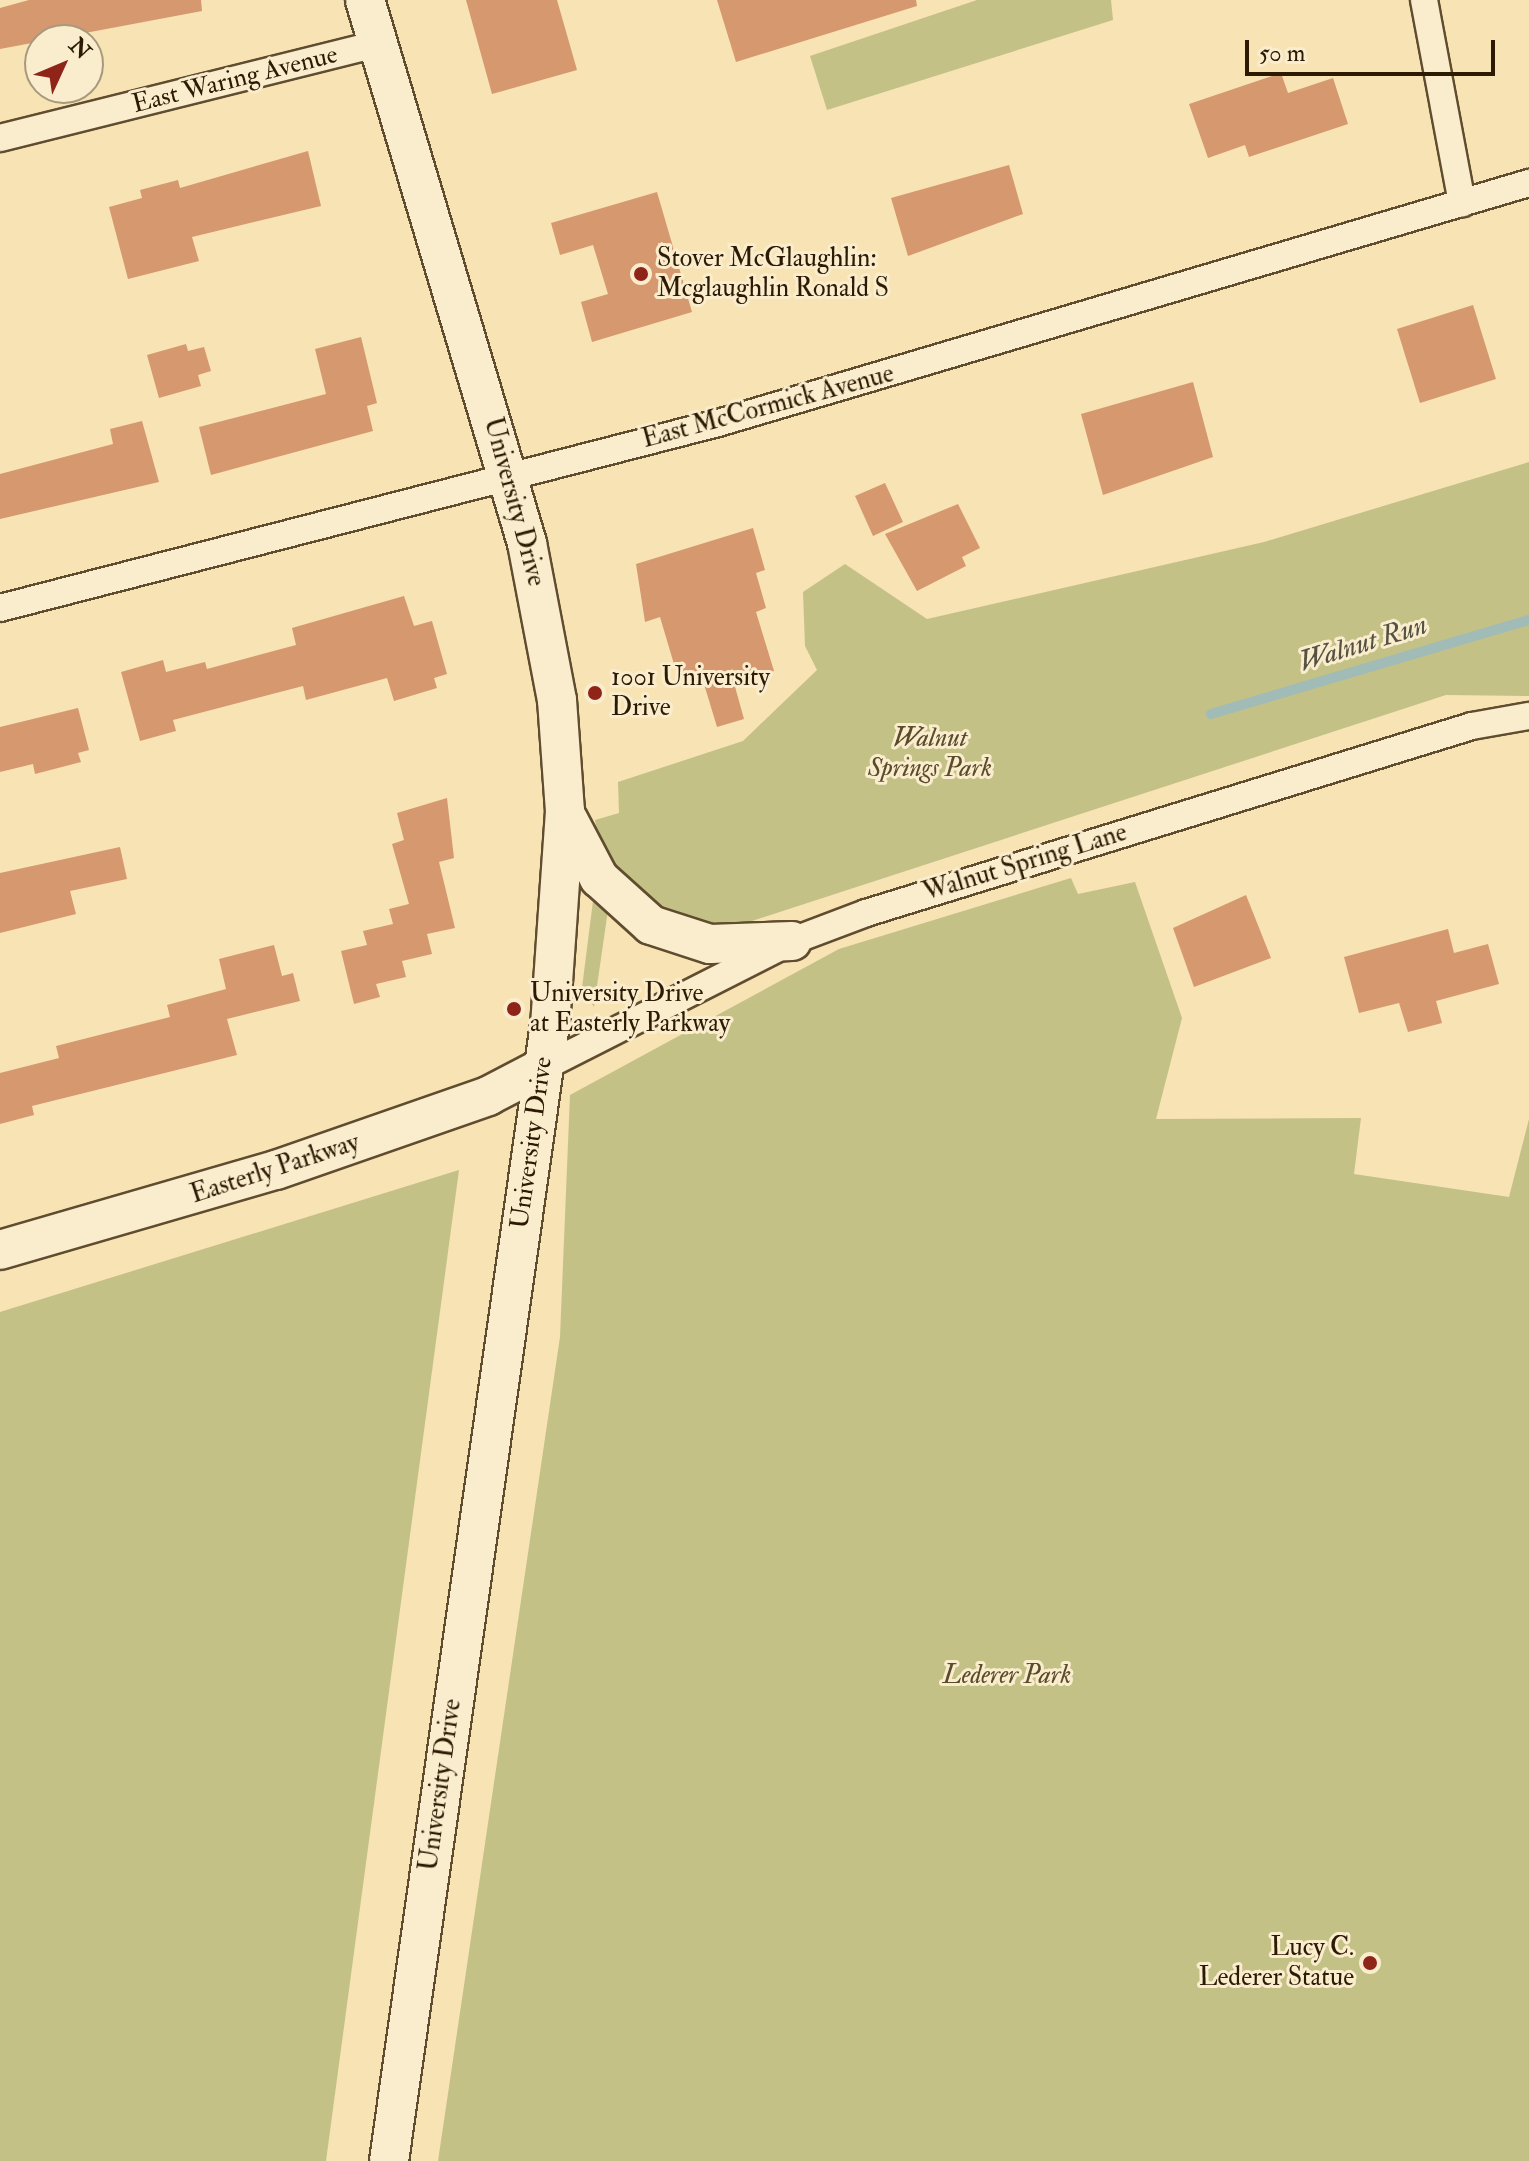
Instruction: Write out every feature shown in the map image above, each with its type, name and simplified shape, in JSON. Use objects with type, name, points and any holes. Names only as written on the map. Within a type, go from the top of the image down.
[{"type":"main road","name":"University Drive","points":[[365,0],[510,481],[551,659],[565,811],[561,923],[389,2161]]},
{"type":"main road","points":[[565,811],[599,878],[651,925],[710,944],[792,941]]},
{"type":"main road","name":"Easterly Parkway","points":[[0,1250],[276,1170],[488,1096],[542,1068]]},
{"type":"street","points":[[1424,0],[1462,203]]},
{"type":"street","name":"East Waring Avenue","points":[[0,138],[377,44]]},
{"type":"street","name":"East McCormick Avenue","points":[[0,608],[510,481],[1529,183]]},
{"type":"street","name":"Walnut Spring Lane","points":[[542,1068],[792,941],[1133,829],[1472,726],[1529,716]]},
{"type":"green space","points":[[977,0],[1111,0],[1113,20],[827,110],[810,56]]},
{"type":"green space","name":"Walnut Springs Park","points":[[1529,462],[1529,696],[1446,695],[749,922],[695,927],[671,918],[602,857],[595,820],[619,813],[618,782],[743,741],[817,670],[805,646],[803,592],[845,564],[927,619],[1264,542]]},
{"type":"green space","name":"Lederer Park","points":[[1071,878],[1078,894],[1135,882],[1182,1018],[1156,1119],[1361,1118],[1354,1174],[1509,1197],[1529,1119],[1529,2161],[438,2161],[560,1337],[570,1095],[839,949]]},
{"type":"green space","points":[[594,893],[609,903],[594,1007],[582,988]]},
{"type":"green space","points":[[459,1170],[326,2161],[0,2161],[0,1312]]},
{"type":"building","points":[[29,0],[201,0],[202,11],[104,29],[104,24],[24,24],[24,44],[0,49],[0,8]]},
{"type":"building","points":[[466,0],[557,0],[577,70],[492,94]]},
{"type":"building","points":[[717,0],[916,0],[917,6],[736,62]]},
{"type":"building","points":[[1281,73],[1288,93],[1333,78],[1348,124],[1249,157],[1245,145],[1208,158],[1189,104]]},
{"type":"building","points":[[308,151],[321,206],[192,237],[199,261],[128,279],[109,207],[142,198],[140,190],[178,180],[180,188]]},
{"type":"building","points":[[1009,165],[1023,214],[908,256],[891,198]]},
{"type":"building","name":"Stover McGlaughlin: Mcglaughlin Ronald S","points":[[657,192],[692,312],[592,342],[581,302],[608,294],[593,245],[560,255],[551,223]]},
{"type":"building","points":[[1473,305],[1496,379],[1420,403],[1397,329]]},
{"type":"building","points":[[361,337],[377,403],[367,406],[373,431],[211,475],[199,427],[326,394],[315,349]]},
{"type":"building","points":[[186,344],[188,351],[204,347],[211,371],[198,375],[201,386],[159,398],[147,355]]},
{"type":"building","points":[[1193,382],[1213,457],[1103,495],[1081,414]]},
{"type":"building","points":[[142,421],[159,482],[0,519],[0,474],[113,444],[110,429]]},
{"type":"building","points":[[885,483],[903,522],[873,536],[855,496]]},
{"type":"building","points":[[958,504],[980,548],[962,557],[966,566],[917,591],[885,534]]},
{"type":"building","points":[[753,528],[765,570],[756,573],[766,608],[756,612],[774,671],[734,683],[744,719],[717,727],[701,674],[679,681],[660,617],[645,622],[636,564]]},
{"type":"building","points":[[404,596],[414,626],[432,621],[447,674],[434,678],[437,688],[394,701],[387,678],[306,700],[303,686],[173,720],[176,731],[140,741],[121,672],[163,660],[166,672],[205,662],[207,669],[296,645],[292,628]]},
{"type":"building","points":[[78,708],[89,750],[78,753],[81,762],[35,774],[33,764],[0,772],[0,727]]},
{"type":"building","points":[[447,798],[454,858],[439,862],[455,928],[427,934],[432,954],[402,961],[406,977],[376,984],[380,997],[354,1004],[341,951],[367,945],[363,931],[393,924],[389,909],[409,904],[392,844],[404,840],[397,813]]},
{"type":"building","points":[[120,847],[127,879],[70,891],[76,914],[0,933],[0,873]]},
{"type":"building","points":[[1246,895],[1271,958],[1194,987],[1173,928]]},
{"type":"building","points":[[1448,929],[1454,953],[1488,944],[1499,984],[1436,1001],[1442,1023],[1408,1032],[1399,1003],[1359,1013],[1344,957]]},
{"type":"building","points":[[274,945],[282,976],[293,973],[300,1001],[227,1019],[237,1055],[32,1106],[34,1115],[0,1124],[0,1073],[59,1058],[56,1046],[170,1017],[167,1005],[226,989],[219,959]]},
{"type":"waterway","name":"Walnut Run","points":[[1211,714],[1529,620]]},
{"type":"place","name":"Stover McGlaughlin: Mcglaughlin Ronald S","points":[[641,274]]},
{"type":"place","name":"1001 University Drive","points":[[595,693]]},
{"type":"place","name":"University Drive at Easterly Parkway","points":[[514,1009]]},
{"type":"place","name":"Lucy C. Lederer Statue","points":[[1370,1963]]}]
